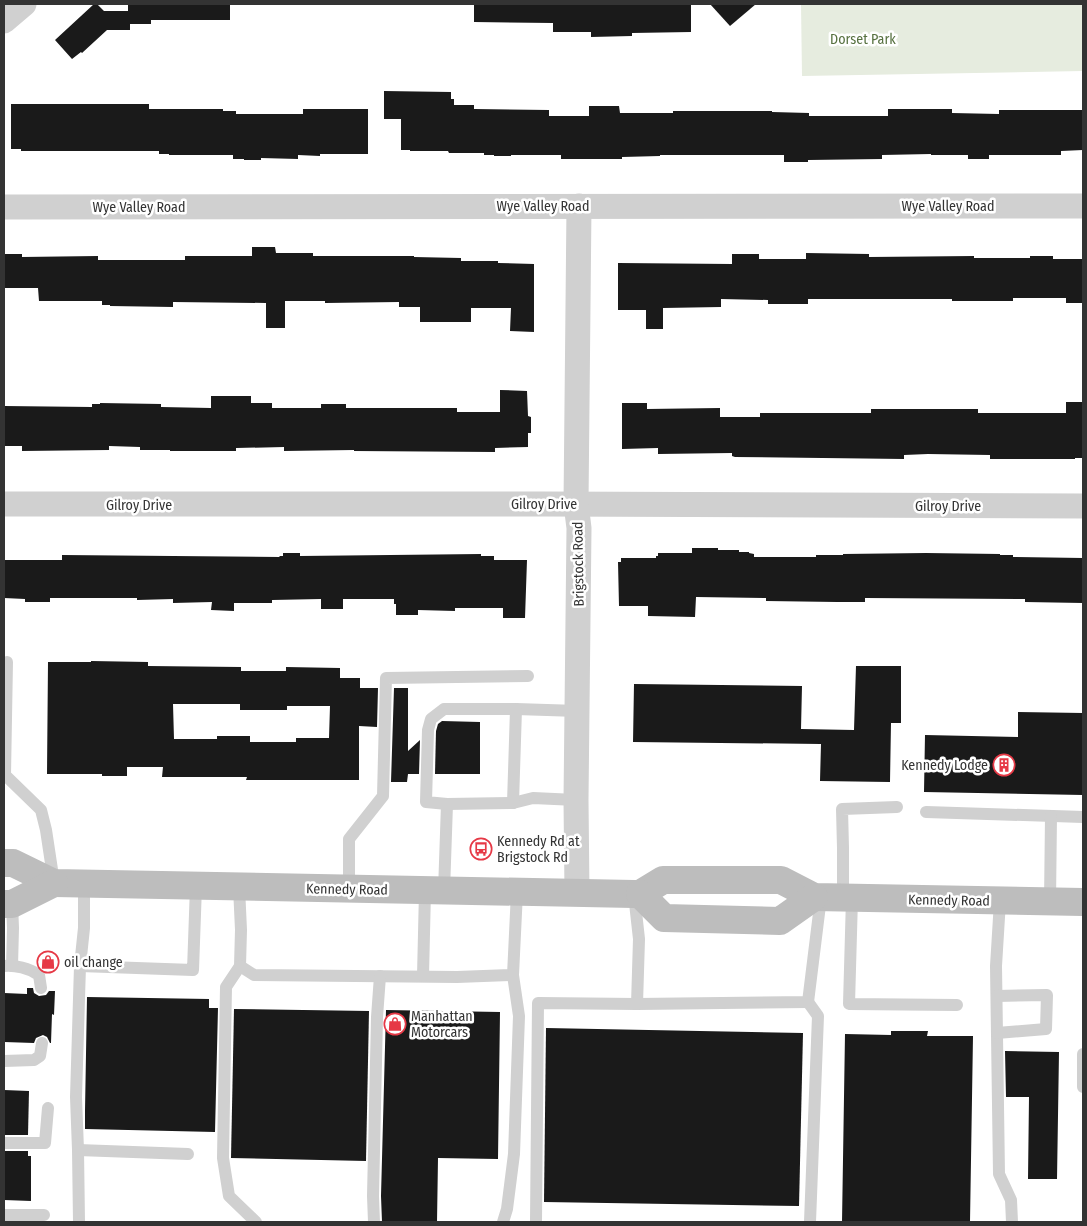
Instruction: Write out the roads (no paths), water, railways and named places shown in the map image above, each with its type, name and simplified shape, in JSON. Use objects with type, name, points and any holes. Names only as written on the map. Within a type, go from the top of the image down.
[{"type":"main road","name":"Kennedy Road","points":[[4,863],[13,863],[54,883],[637,894],[663,880],[781,880],[832,897],[1083,902]]},
{"type":"main road","name":"Kennedy Road","points":[[8,904],[54,883]]},
{"type":"main road","points":[[637,894],[664,918],[780,921],[832,897]]},
{"type":"street","points":[[4,22],[24,4]]},
{"type":"street","name":"Brigstock Road","points":[[578,893],[576,800],[579,528],[576,504],[579,206]]},
{"type":"street","name":"Wye Valley Road","points":[[4,207],[1083,206]]},
{"type":"street","name":"Gilroy Drive","points":[[4,504],[1083,506]]},
{"type":"lane","points":[[7,662],[5,775],[41,810],[54,883]]},
{"type":"lane","points":[[349,889],[349,839],[383,796],[386,678],[528,676]]},
{"type":"lane","points":[[576,800],[533,798],[513,803],[446,804],[426,802],[430,719],[444,709],[578,711]]},
{"type":"lane","points":[[513,803],[516,709]]},
{"type":"lane","points":[[423,976],[446,804]]},
{"type":"lane","points":[[810,1222],[818,1016],[808,1002],[843,848],[842,809],[897,807]]},
{"type":"lane","points":[[926,812],[1083,817]]},
{"type":"lane","points":[[1050,902],[1051,816]]},
{"type":"lane","points":[[79,1222],[76,1097],[80,966],[84,928],[84,884]]},
{"type":"lane","points":[[80,966],[193,970],[196,886]]},
{"type":"lane","points":[[239,887],[240,966],[226,987],[223,1158],[228,1196],[256,1222]]},
{"type":"lane","points":[[503,1222],[507,1209],[514,1154],[519,1016],[513,975],[517,892]]},
{"type":"lane","points":[[637,894],[639,939],[637,1004]]},
{"type":"lane","points":[[832,897],[849,1004],[957,1005]]},
{"type":"lane","points":[[1000,901],[996,966],[999,1174],[1012,1200],[1012,1222]]},
{"type":"lane","points":[[8,904],[13,928],[8,966],[39,975],[41,988]]},
{"type":"lane","points":[[240,966],[254,975],[456,977],[513,975]]},
{"type":"lane","points":[[374,1222],[376,1027],[380,976]]},
{"type":"lane","points":[[997,996],[1047,995],[1046,1029],[997,1033]]},
{"type":"lane","points":[[536,1222],[538,1003],[808,1002]]},
{"type":"lane","points":[[4,1062],[34,1060],[40,1056],[42,1043]]},
{"type":"lane","points":[[1083,1054],[1083,1088]]},
{"type":"lane","points":[[4,1143],[45,1143],[48,1108]]},
{"type":"lane","points":[[78,1150],[188,1154]]},
{"type":"lane","points":[[4,1215],[44,1215]]},
{"type":"place","name":"Kennedy Lodge","points":[[1004,765]]},
{"type":"place","name":"Kennedy Rd at Brigstock Rd","points":[[481,849]]},
{"type":"place","name":"oil change","points":[[48,962]]},
{"type":"place","name":"Manhattan Motorcars","points":[[395,1024]]},
{"type":"park label","name":"Dorset Park","points":[[863,39]]}]
